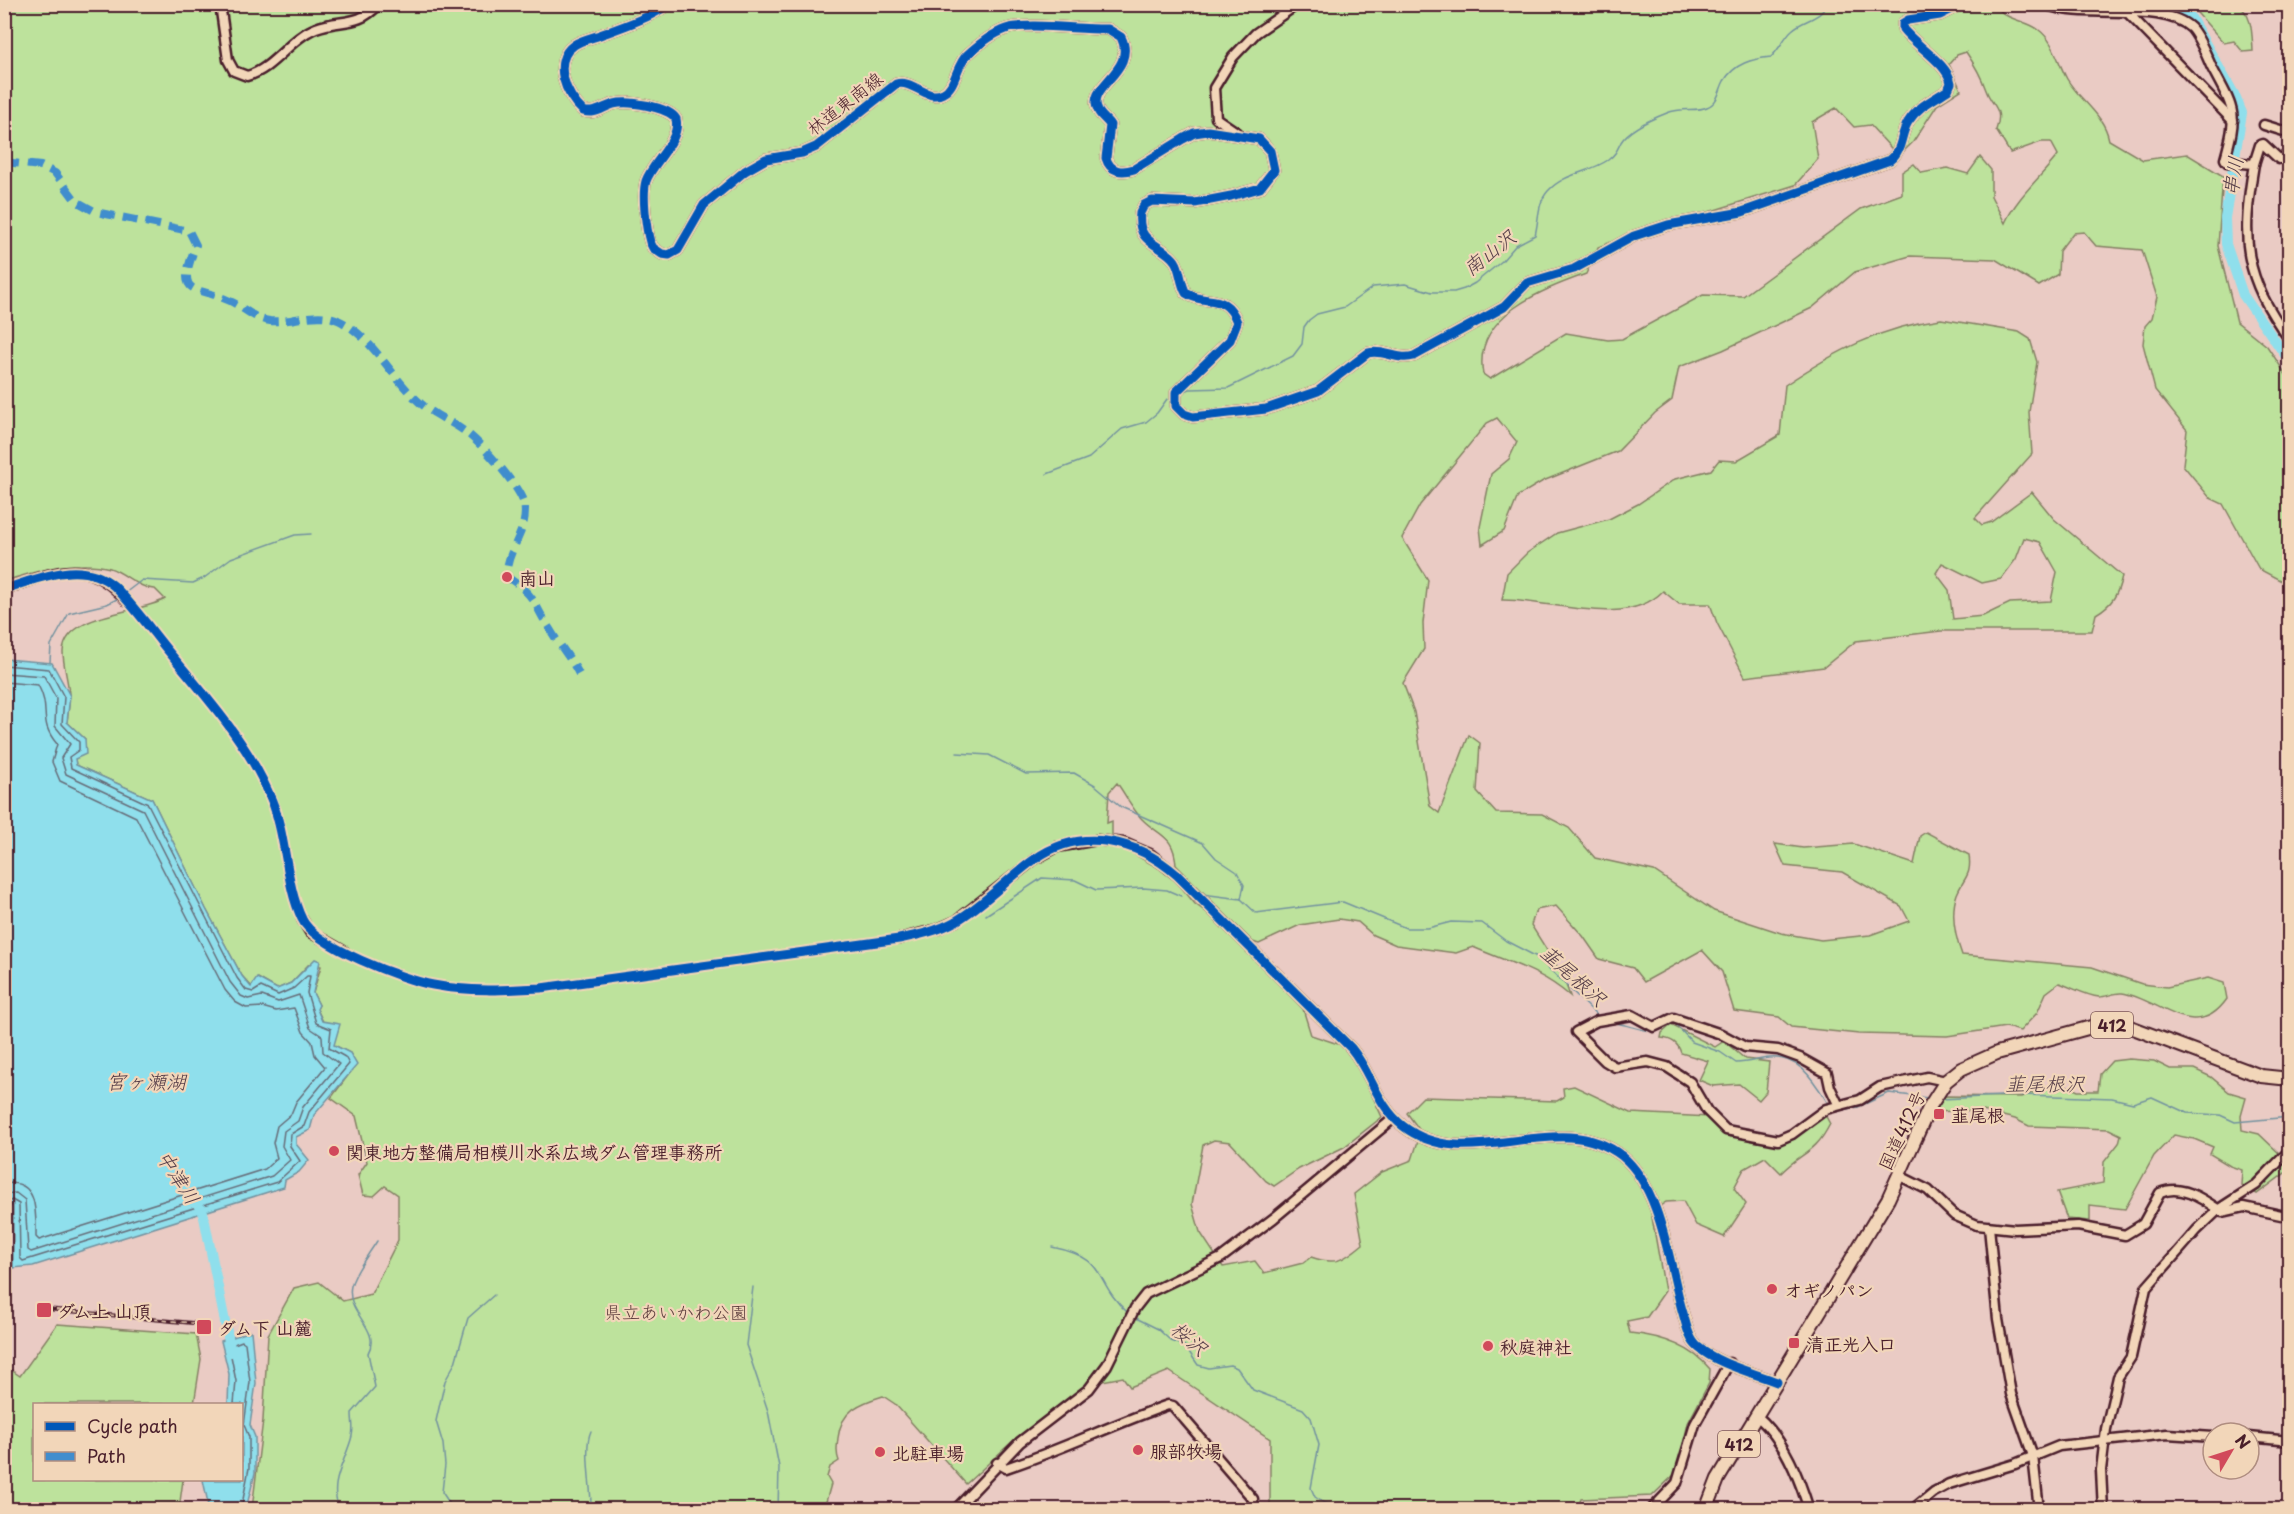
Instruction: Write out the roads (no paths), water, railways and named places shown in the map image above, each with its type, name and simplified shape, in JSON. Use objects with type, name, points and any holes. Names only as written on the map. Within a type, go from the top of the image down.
[{"type":"highway","name":"国道412号","points":[[1706,1509],[1718,1479],[1900,1176],[1930,1106],[1943,1085],[1961,1069],[1997,1053],[2096,1026],[2116,1024],[2133,1028],[2261,1076],[2289,1079]]},
{"type":"street","points":[[220,4],[228,60],[234,71],[247,76],[263,68],[315,29],[358,21],[379,4]]},
{"type":"street","name":"林道東南線","points":[[669,4],[645,19],[577,43],[566,54],[563,69],[566,90],[583,111],[597,112],[623,103],[664,109],[676,119],[676,132],[651,171],[644,189],[650,242],[653,248],[662,254],[669,255],[678,250],[704,205],[752,166],[816,147],[896,84],[908,83],[934,96],[943,94],[950,88],[964,57],[1008,28],[1108,30],[1121,37],[1125,46],[1121,66],[1101,89],[1096,102],[1098,111],[1110,125],[1106,158],[1115,170],[1125,172],[1134,169],[1198,132],[1259,139],[1273,156],[1272,175],[1260,188],[1206,202],[1152,201],[1140,213],[1144,235],[1151,244],[1174,259],[1186,293],[1196,298],[1220,301],[1237,322],[1230,339],[1176,392],[1175,402],[1180,411],[1193,417],[1266,409],[1325,388],[1368,353],[1375,351],[1400,359],[1408,357],[1504,307],[1527,283],[1574,269],[1634,236],[1668,225],[1742,212],[1890,160],[1898,151],[1906,125],[1913,114],[1948,90],[1951,83],[1944,69],[1909,37],[1902,28],[1903,23],[1908,20],[1924,20],[1940,15],[1962,4]]},
{"type":"street","points":[[1244,136],[1216,118],[1214,88],[1245,43],[1298,4]]},
{"type":"street","points":[[2044,4],[2067,11],[2161,12],[2187,23],[2199,39],[2201,49],[2234,112],[2225,159],[2227,162],[2252,164]]},
{"type":"street","points":[[2126,11],[2233,121]]},
{"type":"street","points":[[2264,125],[2289,133]]},
{"type":"street","points":[[2289,155],[2279,159],[2263,144],[2260,145],[2252,164],[2247,203],[2248,256],[2264,304],[2289,340]]},
{"type":"street","points":[[4,589],[79,570],[94,573],[114,586],[128,601]]},
{"type":"street","points":[[899,939],[938,929],[971,910],[1035,859],[1057,847],[1097,840],[1124,843],[1150,854],[1177,875],[1351,1048],[1394,1118],[1413,1133],[1442,1144],[1462,1146],[1571,1137],[1603,1145],[1620,1155],[1635,1169],[1650,1195],[1693,1342],[1699,1348],[1729,1363],[1777,1382]]},
{"type":"street","points":[[302,919],[310,932],[345,952]]},
{"type":"street","points":[[1838,1104],[1830,1087],[1827,1073],[1800,1058],[1778,1050],[1744,1047],[1721,1034],[1673,1018],[1654,1027],[1632,1015],[1609,1018],[1597,1021],[1576,1032],[1605,1061],[1615,1066],[1648,1062],[1667,1067],[1690,1082],[1707,1111],[1726,1130],[1778,1140],[1792,1134],[1826,1109],[1860,1100],[1880,1087],[1927,1077],[1943,1085]]},
{"type":"street","points":[[955,1509],[997,1463],[1028,1435],[1089,1389],[1107,1365],[1135,1308],[1144,1296],[1155,1288],[1201,1269],[1247,1239],[1394,1118]]},
{"type":"street","points":[[2103,1509],[2101,1470],[2105,1441],[2118,1377],[2130,1357],[2146,1288],[2219,1209],[2256,1185],[2289,1150]]},
{"type":"street","points":[[1900,1176],[1928,1190],[1954,1215],[1989,1227],[2078,1226],[2125,1235],[2144,1224],[2160,1193],[2175,1189],[2210,1202],[2222,1212],[2244,1207],[2289,1217]]},
{"type":"street","points":[[1989,1227],[1998,1319],[2011,1394],[2033,1456],[2039,1509]]},
{"type":"street","points":[[1651,1509],[1666,1497],[1677,1483],[1695,1424],[1729,1363]]},
{"type":"street","points":[[997,1463],[1006,1468],[1038,1459],[1080,1438],[1168,1404],[1173,1406],[1253,1499],[1254,1509]]},
{"type":"street","points":[[1757,1416],[1770,1430],[1798,1474],[1809,1509]]},
{"type":"street","points":[[1912,1509],[1949,1484],[2067,1444],[2167,1434],[2201,1436]]},
{"type":"street","points":[[2261,1438],[2289,1441]]},
{"type":"water","name":"宮ヶ瀬湖","points":[[5,659],[52,663],[70,696],[67,722],[85,739],[86,754],[75,759],[76,765],[152,799],[206,909],[242,976],[251,987],[257,978],[277,989],[291,983],[315,959],[320,961],[313,993],[319,1005],[317,1009],[322,1021],[340,1024],[334,1045],[350,1053],[357,1065],[314,1115],[310,1130],[296,1137],[296,1144],[309,1160],[299,1172],[285,1180],[284,1187],[33,1266],[13,1268],[13,1203],[4,1216]]},
{"type":"water","points":[[251,1331],[256,1383],[250,1425],[255,1437],[255,1473],[246,1509],[204,1509],[208,1503],[203,1481],[243,1481],[243,1403],[228,1403],[229,1374],[221,1341]]},
{"type":"waterway","name":"南山沢","points":[[1180,393],[1190,389],[1228,388],[1293,356],[1302,344],[1304,327],[1309,320],[1317,314],[1345,307],[1373,287],[1405,284],[1432,292],[1454,292],[1475,283],[1502,261],[1516,245],[1535,235],[1542,201],[1554,185],[1608,160],[1615,154],[1625,137],[1649,121],[1673,111],[1699,109],[1711,105],[1733,70],[1751,61],[1771,57],[1792,30],[1816,16],[1827,4]]},
{"type":"waterway","name":"串川","points":[[2164,4],[2175,7],[2191,18],[2234,94],[2242,113],[2225,218],[2226,244],[2243,295],[2290,362]]},
{"type":"waterway","name":"南山沢","points":[[1047,474],[1089,458],[1122,429],[1146,422],[1157,413],[1167,399]]},
{"type":"waterway","points":[[125,593],[142,580],[193,583],[204,578],[231,558],[295,535],[311,534]]},
{"type":"waterway","points":[[50,662],[51,645],[69,613],[107,604],[119,598]]},
{"type":"waterway","points":[[957,753],[989,755],[1026,774],[1074,773],[1095,785],[1121,807],[1203,843],[1216,858],[1237,872],[1244,885],[1241,899]]},
{"type":"waterway","name":"韮尾根沢","points":[[986,915],[1042,878],[1075,880],[1096,890],[1143,888],[1167,890],[1181,896]]},
{"type":"waterway","name":"韮尾根沢","points":[[1202,894],[1241,899],[1256,913],[1343,902],[1406,928],[1428,928],[1451,922],[1482,923],[1506,941],[1537,957],[1598,1016]]},
{"type":"waterway","name":"韮尾根沢","points":[[1614,1023],[1648,1031],[1665,1026]]},
{"type":"waterway","name":"韮尾根沢","points":[[1674,1023],[1692,1042],[1720,1052],[1736,1063],[1769,1058],[1790,1061],[1806,1072],[1829,1105]]},
{"type":"waterway","name":"韮尾根沢","points":[[1833,1112],[1858,1107],[1889,1093],[1928,1098]]},
{"type":"waterway","name":"韮尾根沢","points":[[1942,1099],[2022,1095],[2112,1098],[2133,1103],[2152,1097],[2187,1113],[2220,1115],[2235,1122],[2290,1117]]},
{"type":"waterway","name":"中津川","points":[[196,1202],[203,1212],[231,1352]]},
{"type":"waterway","points":[[340,1510],[336,1491],[337,1482],[352,1436],[352,1413],[375,1387],[368,1353],[371,1344],[370,1336],[353,1304],[351,1286],[377,1241]]},
{"type":"waterway","name":"桜沢","points":[[1052,1247],[1071,1252],[1092,1264],[1128,1313]]},
{"type":"waterway","points":[[753,1287],[746,1345],[768,1411],[779,1467],[778,1510]]},
{"type":"waterway","points":[[454,1510],[442,1492],[445,1465],[443,1444],[436,1421],[445,1381],[455,1363],[468,1318],[494,1295]]},
{"type":"waterway","name":"桜沢","points":[[1134,1317],[1158,1329],[1171,1341],[1185,1346],[1198,1365],[1209,1368],[1230,1365],[1237,1368],[1253,1390],[1303,1409],[1311,1418],[1319,1445],[1311,1488],[1315,1497],[1324,1503],[1353,1510]]},
{"type":"waterway","points":[[591,1431],[588,1458],[591,1510]]},
{"type":"tunnel","points":[[128,602],[209,698],[247,751],[262,778],[277,817],[293,891],[302,919]]},
{"type":"tunnel","points":[[345,952],[387,971],[431,985],[458,989],[500,990],[541,988],[899,939]]},
{"type":"railway","points":[[47,1309],[203,1324]]},
{"type":"place","name":"南山","points":[[507,577]]},
{"type":"place","name":"韮尾根","points":[[1939,1114]]},
{"type":"place","name":"関東地方整備局相模川水系広域ダム管理事務所","points":[[334,1151]]},
{"type":"place","name":"オギノパン","points":[[1772,1289]]},
{"type":"place","name":"ダム上 山頂","points":[[44,1310]]},
{"type":"place","name":"ダム下 山麓","points":[[204,1327]]},
{"type":"place","name":"清正光入口","points":[[1794,1343]]},
{"type":"place","name":"秋庭神社","points":[[1488,1346]]},
{"type":"place","name":"服部牧場","points":[[1138,1450]]},
{"type":"place","name":"北駐車場","points":[[880,1452]]},
{"type":"park label","name":"県立あいかわ公園","points":[[676,1311]]}]
